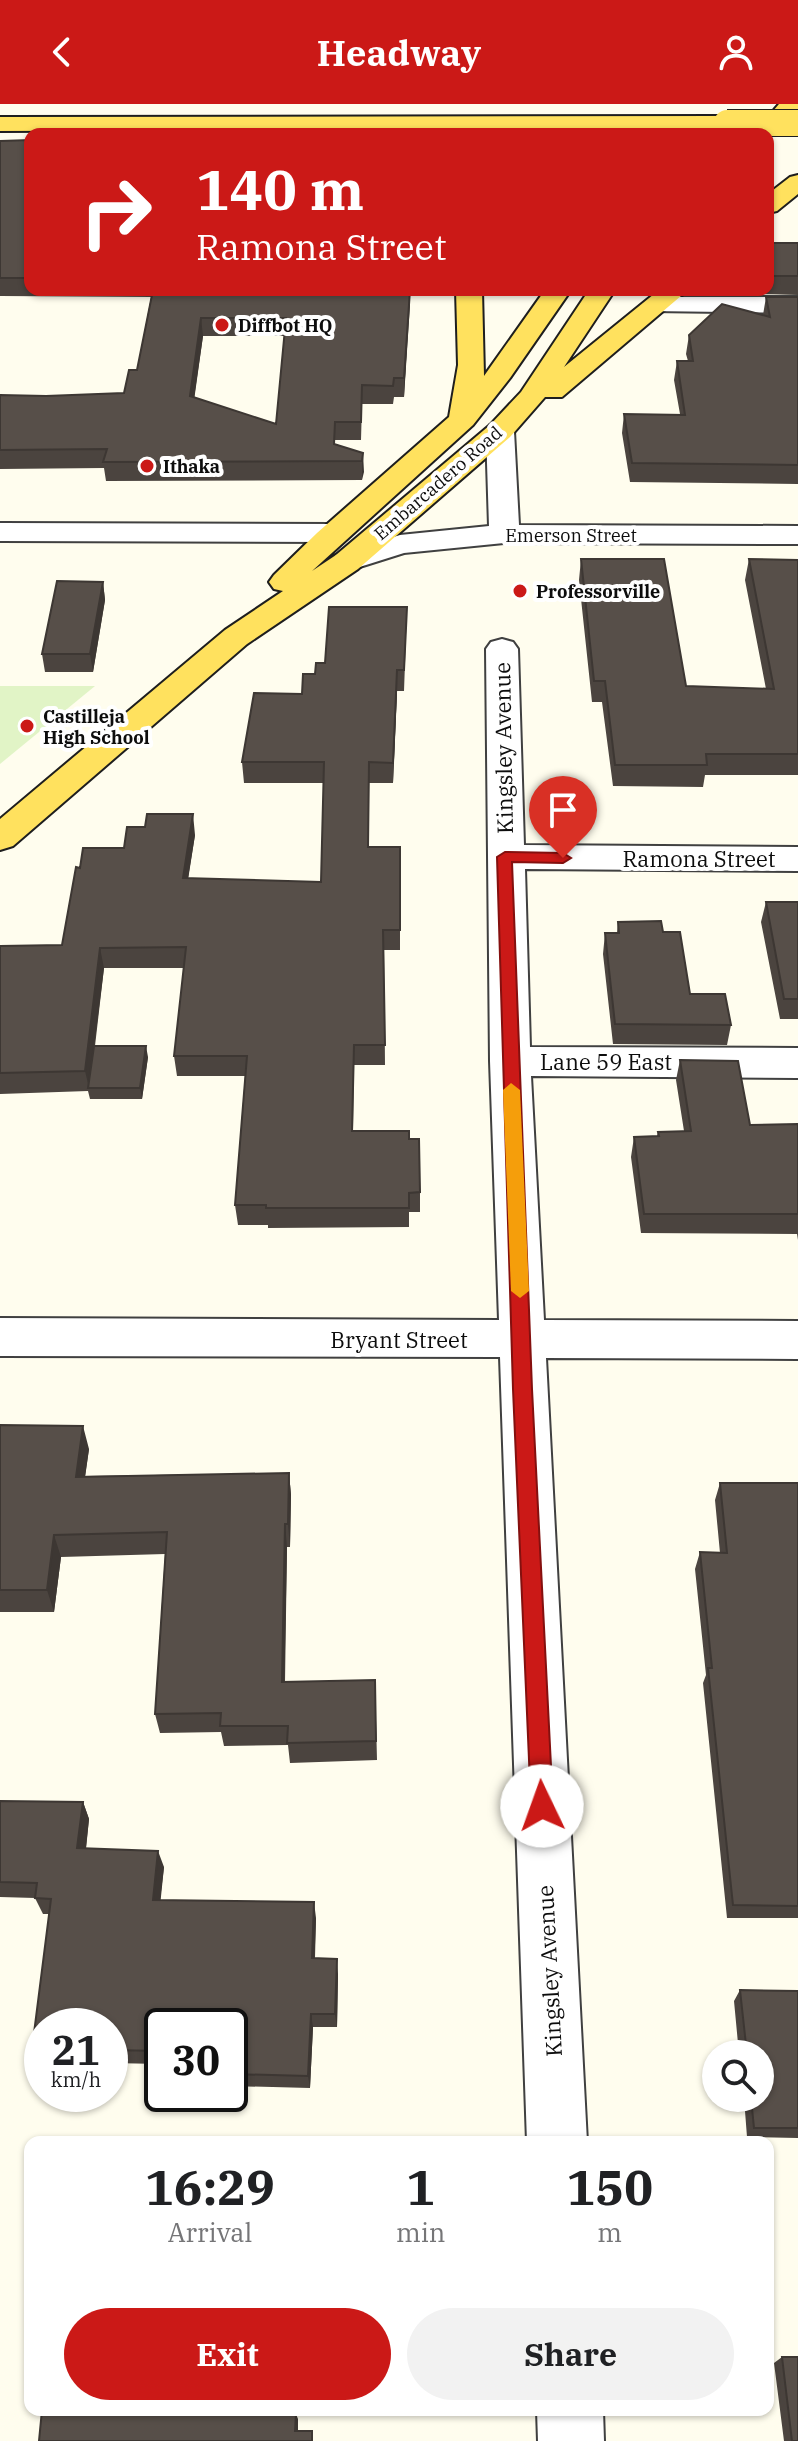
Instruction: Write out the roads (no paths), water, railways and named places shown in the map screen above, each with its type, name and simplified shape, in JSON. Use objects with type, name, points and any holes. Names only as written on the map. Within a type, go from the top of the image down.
[{"type":"main road","points":[[472,128],[727,123],[792,113]]},
{"type":"main road","points":[[0,124],[139,128]]},
{"type":"main road","points":[[774,201],[798,182]]},
{"type":"main road","points":[[463,420],[472,365],[469,296]]},
{"type":"main road","name":"Embarcadero Road","points":[[236,637],[313,550],[463,420],[490,388],[554,296]]},
{"type":"main road","name":"Embarcadero Road","points":[[0,838],[236,637],[347,562],[500,431],[531,397],[598,296]]},
{"type":"main road","points":[[500,431],[667,297]]},
{"type":"street","points":[[667,297],[798,305]]},
{"type":"street","points":[[500,431],[504,534]]},
{"type":"street","points":[[0,532],[333,533]]},
{"type":"street","name":"Emerson Street","points":[[347,562],[380,548],[400,544],[504,534],[798,535]]},
{"type":"street","name":"Kingsley Avenue","points":[[502,649],[510,1061],[557,2136]]},
{"type":"street","name":"Ramona Street","points":[[505,857],[798,859]]},
{"type":"street","name":"Lane 59 East","points":[[510,1061],[798,1063]]},
{"type":"street","name":"Bryant Street","points":[[0,1337],[798,1340]]},
{"type":"street","points":[[570,2416],[571,2441]]},
{"type":"place","name":"Diffbot HQ","points":[[222,325]]},
{"type":"place","name":"Ithaka","points":[[147,466]]},
{"type":"place","name":"Professorville","points":[[520,591]]},
{"type":"place","name":"Castilleja High School","points":[[27,726]]}]
